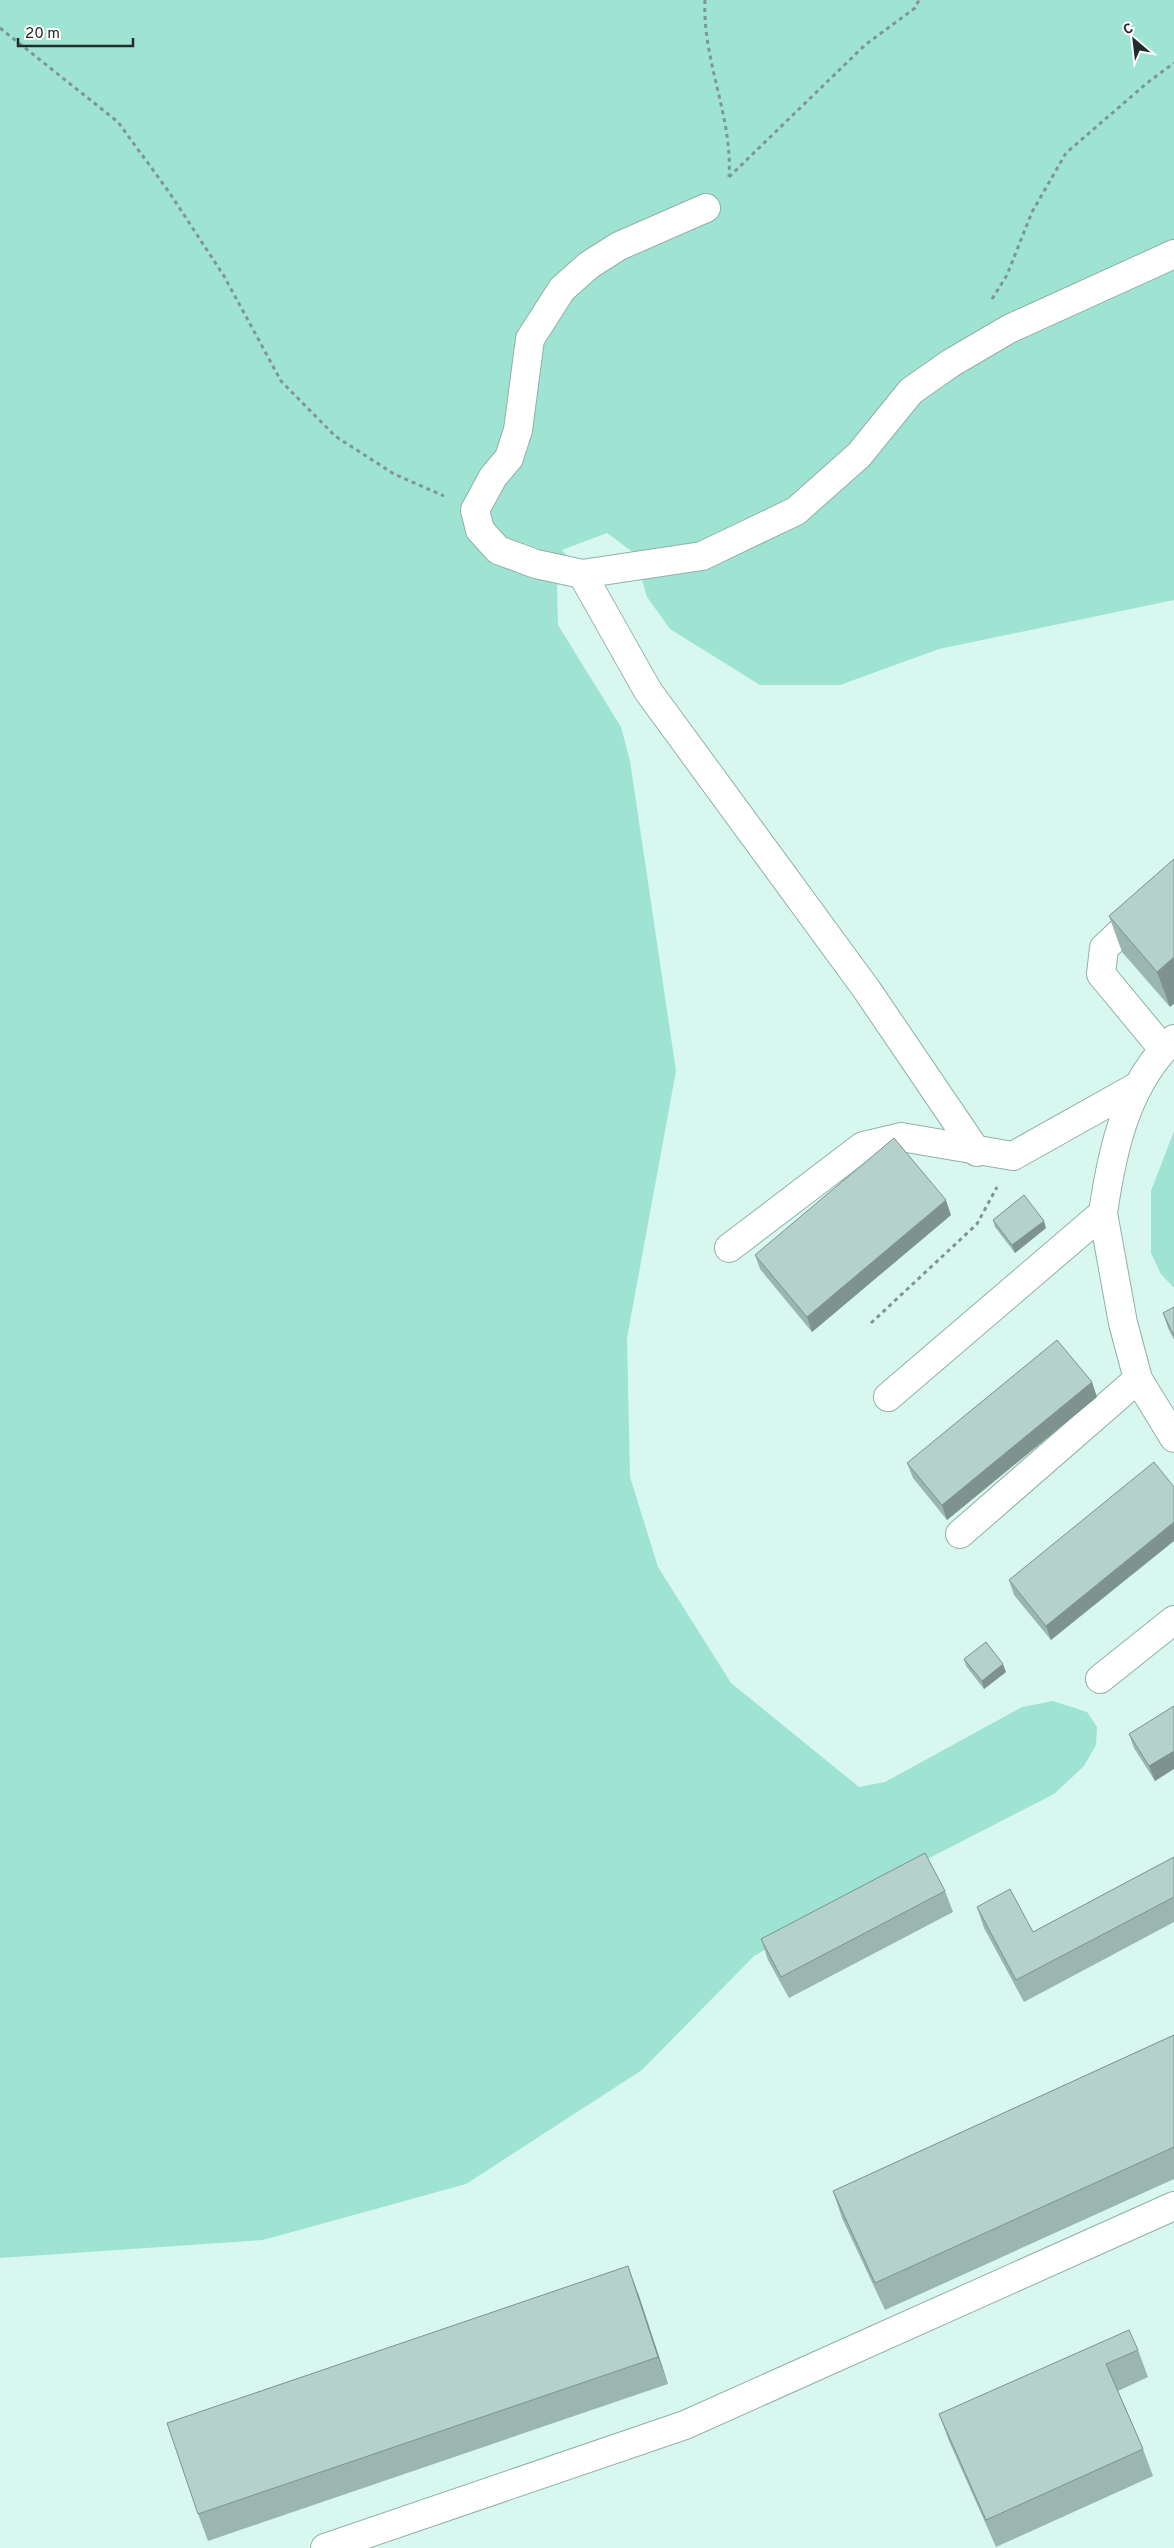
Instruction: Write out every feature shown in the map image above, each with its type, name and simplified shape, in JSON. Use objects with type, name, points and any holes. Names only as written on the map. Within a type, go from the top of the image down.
[{"type":"lane","points":[[706,208],[619,246],[589,265],[562,289],[530,339],[520,400],[518,430],[510,458],[493,477],[475,510],[480,530],[498,550],[536,564],[582,574],[702,556],[796,511],[859,455],[911,391],[951,363],[1010,329],[1174,254]]},
{"type":"lane","points":[[582,574],[648,691],[867,990],[977,1152]]},
{"type":"lane","points":[[1174,882],[1104,948],[1101,974],[1169,1044],[1136,1088],[1110,1163],[1103,1213],[1123,1323],[1138,1380],[1174,1438]]},
{"type":"lane","points":[[729,1248],[863,1146],[901,1137],[977,1152],[1014,1156],[1136,1088]]},
{"type":"lane","points":[[888,1397],[1103,1213]]},
{"type":"lane","points":[[960,1534],[1138,1380]]},
{"type":"lane","points":[[1100,1679],[1174,1620]]},
{"type":"lane","points":[[325,2548],[685,2425],[1174,2206]]},
{"type":"path","points":[[705,0],[704,23],[706,39],[729,143],[729,177]]},
{"type":"path","points":[[706,208],[729,177],[865,45],[915,8],[919,0]]},
{"type":"path","points":[[0,28],[118,122],[169,192],[224,276],[280,381],[335,436],[394,474],[475,510]]},
{"type":"path","points":[[991,300],[1007,275],[1032,212],[1066,154],[1147,83],[1174,63]]},
{"type":"path","points":[[871,1323],[977,1224],[1014,1156]]},
{"type":"green space","points":[[0,0],[1174,0],[1174,600],[939,649],[840,685],[760,685],[670,629],[647,597],[634,553],[607,533],[562,550],[582,574],[557,585],[558,625],[621,727],[630,761],[676,1071],[627,1338],[630,1477],[658,1567],[731,1683],[859,1787],[885,1782],[1022,1707],[1053,1701],[1087,1712],[1097,1727],[1096,1745],[1084,1766],[1054,1794],[902,1872],[754,1956],[642,2070],[466,2184],[263,2240],[0,2258]]},
{"type":"green space","points":[[1174,1131],[1174,1288],[1161,1274],[1151,1253],[1151,1191]]},
{"type":"building","points":[[1174,859],[1174,957],[1157,972],[1109,916]]},
{"type":"building","points":[[894,1138],[946,1200],[807,1317],[755,1255]]},
{"type":"building","points":[[1024,1195],[1044,1221],[1012,1245],[993,1220]]},
{"type":"building","points":[[1174,1307],[1174,1336],[1163,1313]]},
{"type":"building","points":[[1057,1340],[1092,1382],[942,1505],[907,1463]]},
{"type":"building","points":[[1154,1462],[1174,1487],[1174,1522],[1046,1626],[1009,1580]]},
{"type":"building","points":[[986,1642],[1003,1664],[982,1681],[964,1659]]},
{"type":"building","points":[[1174,1706],[1174,1751],[1149,1766],[1129,1734]]},
{"type":"building","points":[[925,1853],[945,1891],[781,1977],[761,1939]]},
{"type":"building","points":[[1174,1857],[1174,1897],[1016,1980],[977,1907],[1010,1889],[1033,1932]]},
{"type":"building","points":[[1174,2035],[1174,2147],[875,2283],[833,2191]]},
{"type":"building","points":[[628,2266],[658,2357],[198,2514],[167,2423]]},
{"type":"building","points":[[1129,2330],[1138,2350],[1106,2364],[1143,2449],[986,2520],[939,2414]]}]
